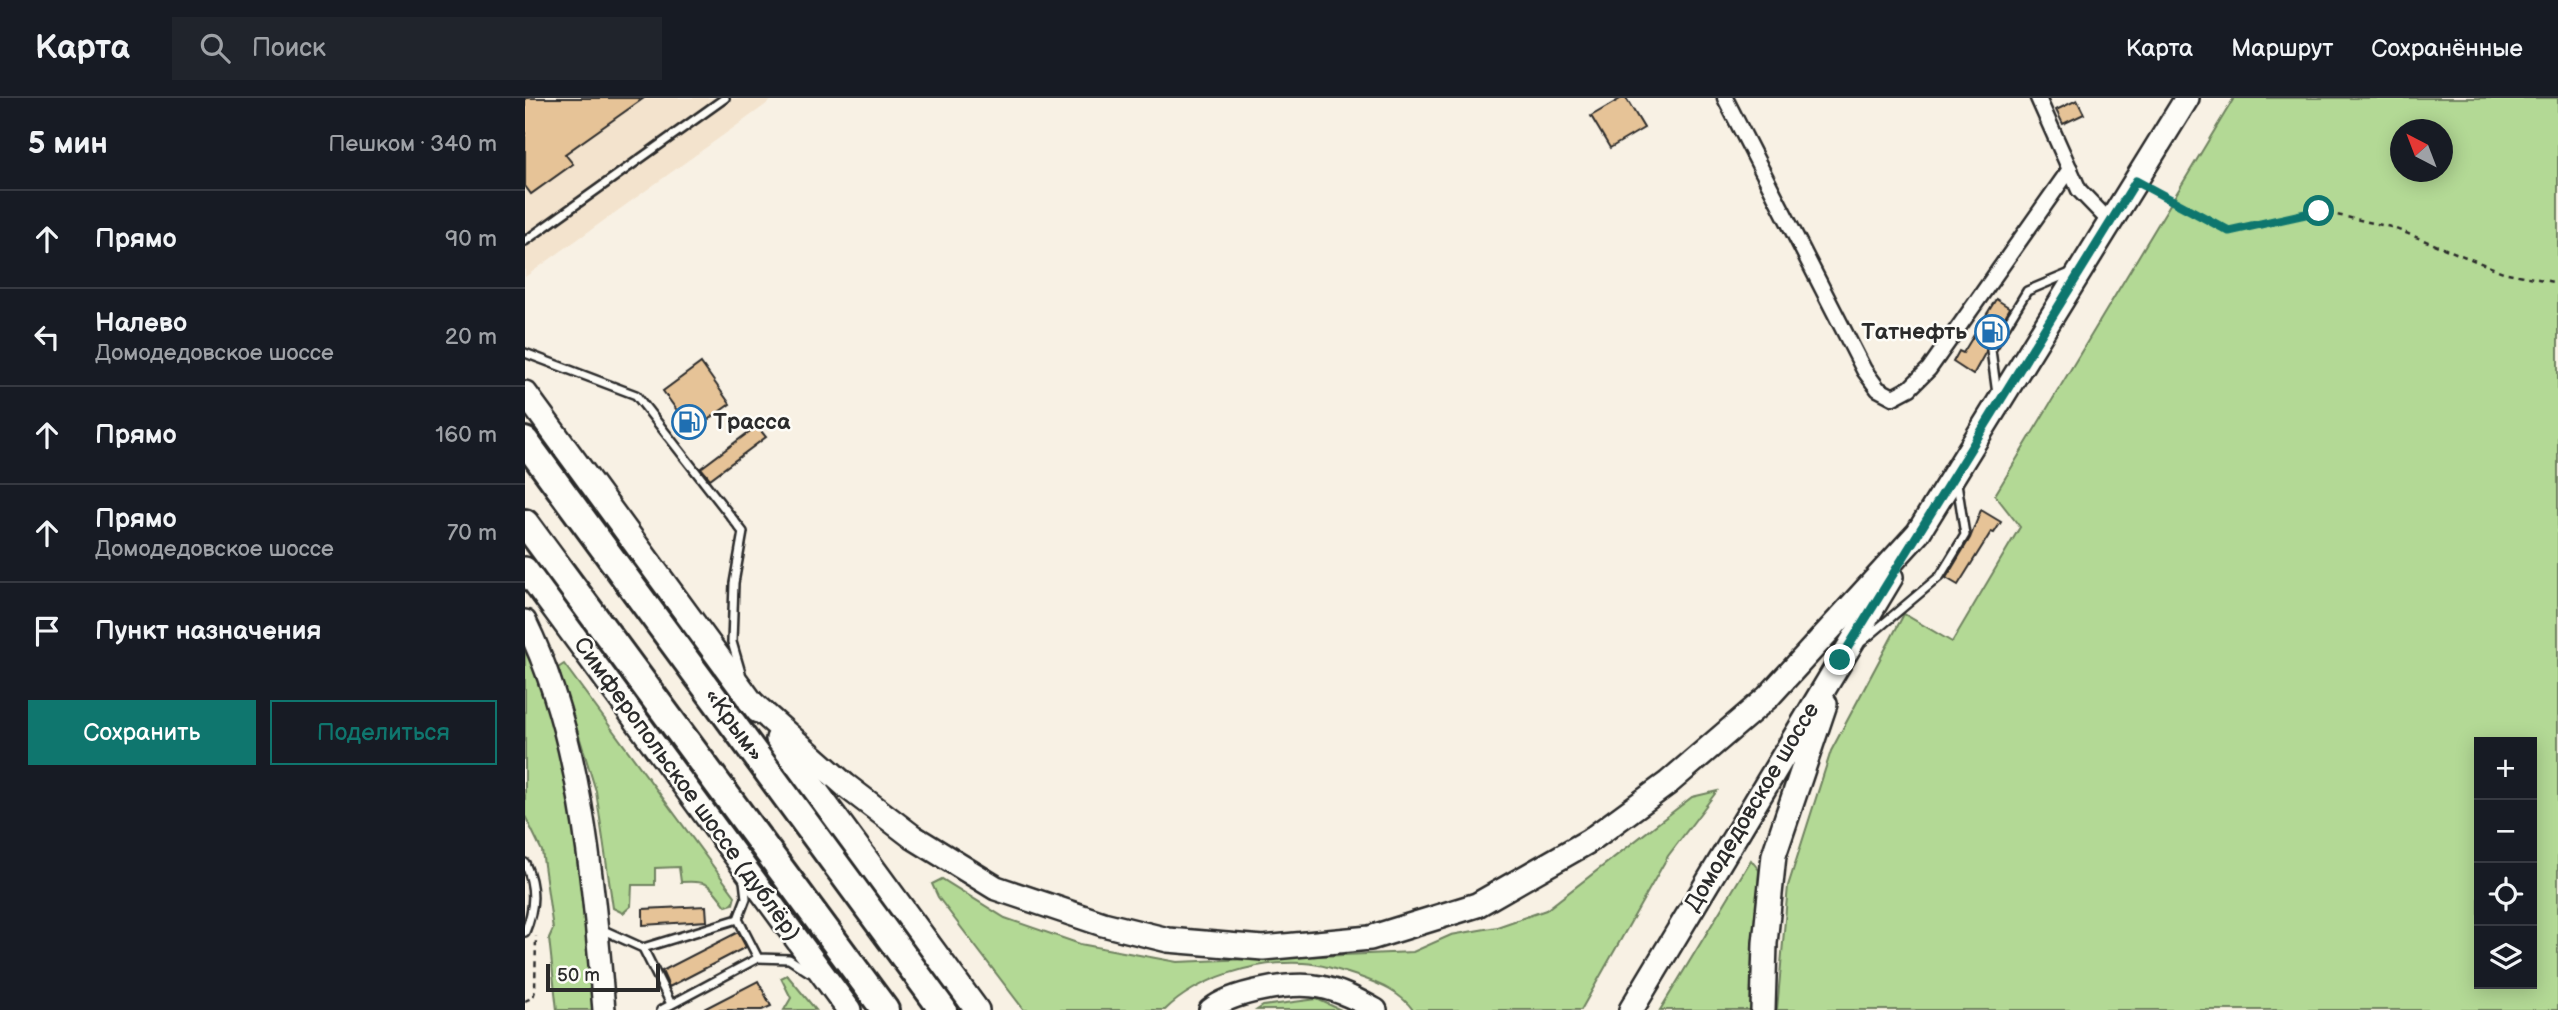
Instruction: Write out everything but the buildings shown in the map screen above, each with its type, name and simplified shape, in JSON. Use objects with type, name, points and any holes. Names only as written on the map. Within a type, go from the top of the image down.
[{"type":"highway","name":"«Крым»","points":[[525,441],[943,1010]]},
{"type":"highway","points":[[525,523],[885,1010]]},
{"type":"main road","points":[[750,701],[845,785],[913,837],[996,888],[1103,924],[1168,940],[1263,948],[1370,938],[1477,905],[1588,841],[1668,783],[1768,697],[1918,533],[2187,98]]},
{"type":"main road","points":[[525,393],[977,1010]]},
{"type":"main road","name":"Домодедовское шоссе","points":[[1631,1010],[1918,533]]},
{"type":"main road","name":"Симферопольское шоссе (дублёр)","points":[[525,569],[849,1010]]},
{"type":"main road","points":[[525,621],[559,708],[579,804],[604,1010]]},
{"type":"main road","points":[[1763,1010],[1774,855],[1840,660]]},
{"type":"main road","points":[[1210,1010],[1252,991],[1318,986],[1349,996],[1376,1010]]},
{"type":"street","points":[[1725,98],[1864,370],[1878,389],[1893,397],[1910,388],[1929,369],[2070,169]]},
{"type":"street","points":[[2038,98],[2079,190],[2111,223]]},
{"type":"lane","points":[[525,241],[725,98]]},
{"type":"lane","points":[[1999,403],[1991,350],[2027,291],[2083,267]]},
{"type":"lane","points":[[525,353],[636,395],[743,532],[734,583],[732,642],[750,701]]},
{"type":"lane","points":[[1840,660],[1940,576],[1965,535],[1955,473]]},
{"type":"lane","points":[[726,842],[744,879],[746,898],[738,919],[758,958]]},
{"type":"lane","points":[[525,863],[533,892],[533,911],[525,932]]},
{"type":"lane","points":[[643,948],[738,919]]},
{"type":"lane","points":[[596,927],[643,948],[671,1004]]},
{"type":"lane","points":[[661,1010],[758,958],[789,960],[835,990]]},
{"type":"path","points":[[2136,181],[2229,231],[2319,211],[2391,228],[2503,272],[2558,283]]},
{"type":"path","points":[[525,1001],[533,997],[535,991],[536,928],[533,911]]},
{"type":"shaded area","points":[[525,98],[775,98],[525,277]]},
{"type":"green space","points":[[2234,98],[2558,98],[2558,1010],[1777,1010],[1788,886],[1831,751],[1904,614],[1952,642],[2020,527],[1995,495]]},
{"type":"green space","points":[[525,636],[561,746],[588,924],[596,1010],[557,1010],[549,938],[553,929],[542,851],[525,816]]},
{"type":"green space","points":[[564,664],[735,896],[733,904],[726,906],[708,885],[681,882],[679,867],[655,868],[655,885],[632,885],[631,906],[623,913],[613,908],[596,791],[558,668]]},
{"type":"green space","points":[[1717,791],[1668,856],[1581,1010],[1413,1010],[1396,994],[1368,980],[1317,965],[1285,963],[1247,968],[1211,980],[1178,999],[1165,1010],[1024,1010],[938,897],[932,884],[942,879],[1005,918],[1080,944],[1177,962],[1413,952],[1451,935],[1497,927],[1546,910],[1692,797]]},
{"type":"green space","points":[[1751,860],[1759,870],[1752,1010],[1660,1010]]},
{"type":"green space","points":[[787,975],[816,1010],[784,1010],[791,998],[781,978]]},
{"type":"green space","points":[[1317,999],[1341,1010],[1257,1010],[1263,1006]]},
{"type":"place","name":"Татнефть","points":[[1992,332]]},
{"type":"place","name":"Трасса","points":[[689,422]]},
{"type":"route","points":[[1840,660],[2136,181],[2229,231],[2319,211]]}]
